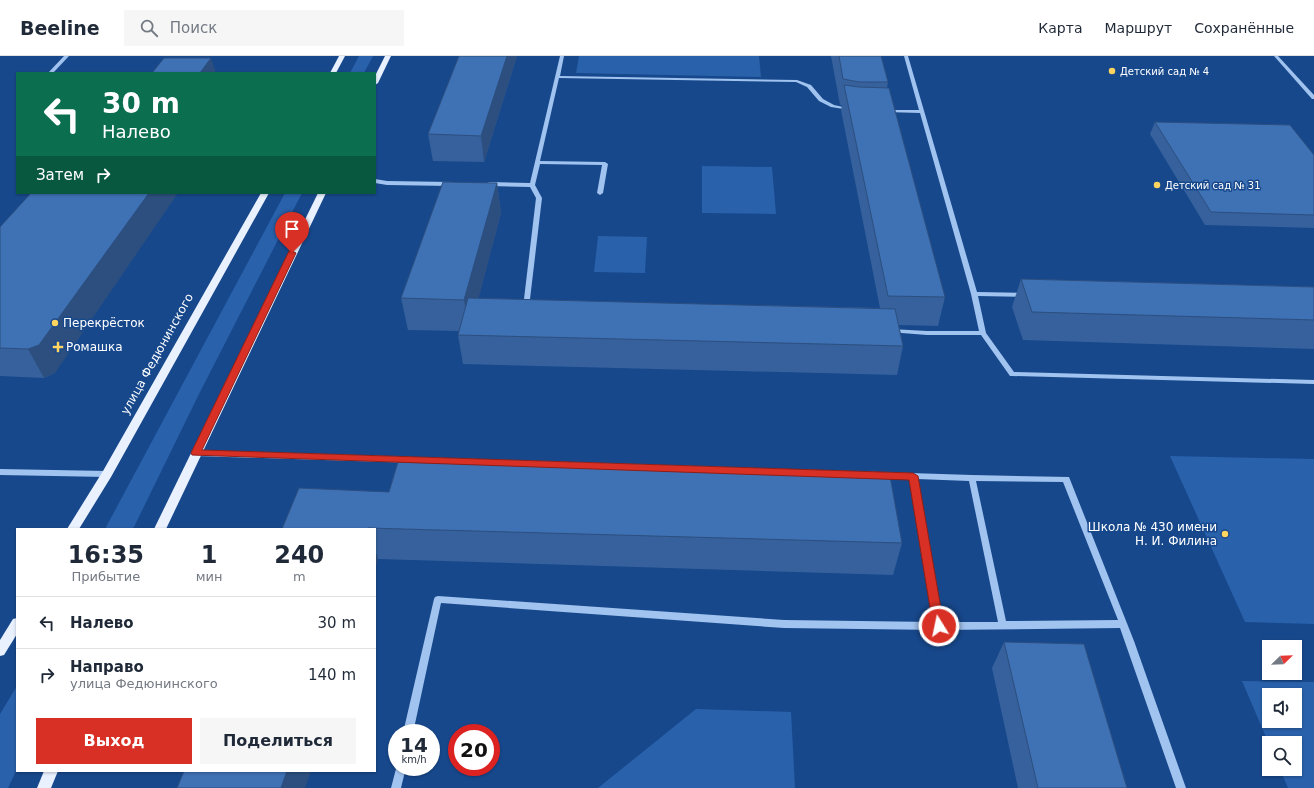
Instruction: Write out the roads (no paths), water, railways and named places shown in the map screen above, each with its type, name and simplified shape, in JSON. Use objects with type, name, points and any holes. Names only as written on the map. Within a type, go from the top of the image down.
[{"type":"main road","points":[[334,72],[342,56]]},
{"type":"main road","points":[[376,81],[388,56]]},
{"type":"main road","name":"улица Федюнинского","points":[[75,528],[107,474],[264,194]]},
{"type":"main road","points":[[160,528],[322,194]]},
{"type":"main road","points":[[0,651],[16,624]]},
{"type":"main road","points":[[44,788],[51,772]]},
{"type":"street","points":[[51,72],[68,56]]},
{"type":"street","points":[[541,308],[533,308],[527,299],[539,198],[532,185],[562,56]]},
{"type":"street","points":[[906,56],[974,294],[983,333],[1012,374],[1314,382]]},
{"type":"street","points":[[1276,56],[1314,98]]},
{"type":"street","points":[[557,77],[797,81],[809,86],[821,100],[833,106],[855,110]]},
{"type":"street","points":[[878,110],[922,112]]},
{"type":"street","points":[[537,162],[605,164],[600,193]]},
{"type":"street","points":[[376,181],[387,183],[455,184]]},
{"type":"street","points":[[486,184],[532,185]]},
{"type":"street","points":[[974,294],[1029,295]]},
{"type":"street","points":[[882,330],[927,333],[983,333]]},
{"type":"street","points":[[196,453],[972,478],[1066,479],[1130,641],[1181,788]]},
{"type":"street","points":[[0,472],[107,474]]},
{"type":"street","points":[[913,476],[939,626]]},
{"type":"street","points":[[972,478],[1002,625]]},
{"type":"street","points":[[410,724],[438,599],[784,624],[939,626],[1122,624]]},
{"type":"street","points":[[396,788],[399,776]]},
{"type":"place","name":"Детский сад № 4","points":[[1112,71]]},
{"type":"place","name":"Детский сад № 31","points":[[1157,185]]},
{"type":"place","name":"Перекрёсток","points":[[55,323]]},
{"type":"place","name":"Ромашка","points":[[58,347]]},
{"type":"place","name":"Школа № 430 имени Н. И. Филина","points":[[1225,534]]}]
